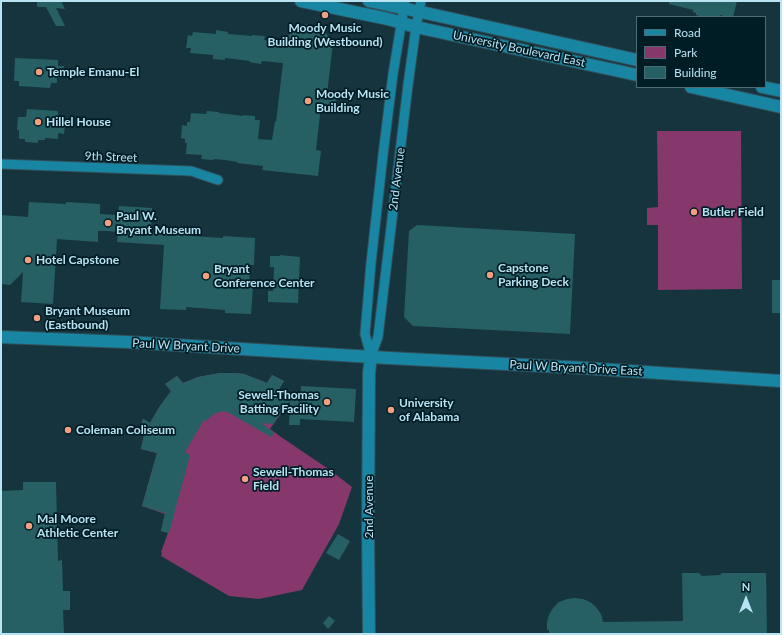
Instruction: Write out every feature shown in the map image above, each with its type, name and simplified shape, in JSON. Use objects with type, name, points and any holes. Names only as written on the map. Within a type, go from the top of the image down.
[{"type":"main road","name":"University Boulevard East","points":[[301,1],[636,75]]},
{"type":"main road","name":"University Boulevard East","points":[[370,1],[420,6],[636,60]]},
{"type":"main road","points":[[695,88],[781,107]]},
{"type":"main road","points":[[766,88],[781,91]]},
{"type":"main road","name":"Paul W Bryant Drive","points":[[1,337],[127,342],[371,356]]},
{"type":"main road","name":"Paul W Bryant Drive East","points":[[371,356],[599,368],[781,381]]},
{"type":"main road","name":"2nd Avenue","points":[[370,634],[368,530],[369,373],[371,356]]},
{"type":"street","name":"2nd Avenue","points":[[371,356],[365,334],[371,263],[393,74],[405,5]]},
{"type":"street","name":"2nd Avenue","points":[[371,356],[378,337],[416,27],[420,6]]},
{"type":"street","name":"9th Street","points":[[1,164],[191,171],[218,180]]},
{"type":"green space","name":"Butler Field","points":[[657,131],[741,131],[742,289],[658,290],[658,225],[647,225],[647,208],[658,207]]},
{"type":"green space","name":"Sewell-Thomas Field","points":[[220,373],[244,374],[267,383],[272,375],[284,381],[279,389],[292,398],[270,429],[352,487],[339,524],[302,590],[259,599],[229,596],[161,556],[168,533],[161,531],[165,514],[142,506],[157,453],[141,449],[144,435],[138,432],[143,419],[150,423],[171,391],[165,384],[177,376],[183,383],[198,377]]},
{"type":"building","points":[[37,1],[61,1],[65,9],[56,8],[65,26],[56,26],[46,7],[37,7]]},
{"type":"building","points":[[669,1],[737,1],[733,16],[699,16],[693,12],[693,10],[669,4]]},
{"type":"building","name":"Moody Music Building","points":[[302,24],[321,27],[333,42],[327,95],[337,96],[336,108],[321,106],[316,150],[321,151],[318,176],[262,170],[263,166],[225,160],[201,159],[202,155],[186,154],[187,143],[185,143],[185,139],[181,138],[182,125],[187,126],[187,122],[190,122],[191,113],[206,114],[207,111],[243,116],[255,116],[255,120],[260,120],[258,139],[272,140],[275,121],[276,122],[283,63],[262,61],[261,64],[225,58],[225,60],[213,59],[213,55],[190,53],[191,48],[186,48],[188,35],[192,36],[193,32],[216,34],[216,30],[228,32],[228,34],[265,36],[264,40],[285,42],[286,37]]},
{"type":"building","name":"Temple Emanu-El","points":[[15,58],[58,60],[58,66],[64,66],[63,78],[57,78],[57,83],[51,83],[50,88],[19,86],[19,81],[14,81]]},
{"type":"building","name":"Hillel House","points":[[27,109],[58,111],[59,124],[65,125],[64,134],[58,133],[58,139],[45,138],[45,140],[38,140],[38,143],[25,142],[25,139],[19,139],[19,130],[17,130],[18,117],[26,117]]},
{"type":"building","points":[[29,202],[100,204],[100,214],[118,215],[119,206],[152,208],[151,232],[223,238],[223,236],[255,238],[254,265],[250,265],[249,288],[253,288],[251,314],[225,313],[225,310],[186,307],[186,310],[160,309],[164,245],[117,242],[118,232],[108,231],[98,231],[98,242],[57,239],[53,304],[21,302],[23,272],[10,285],[1,284],[1,215],[28,217]]},
{"type":"building","name":"Capstone Parking Deck","points":[[417,225],[575,234],[570,334],[413,326],[404,317],[409,231]]},
{"type":"building","points":[[280,255],[300,257],[298,303],[268,302],[268,291],[273,291],[274,267],[270,267],[270,256]]},
{"type":"building","points":[[772,280],[781,280],[781,313],[772,313]]},
{"type":"building","points":[[220,373],[244,374],[267,383],[272,375],[284,381],[279,389],[300,402],[301,386],[356,389],[354,422],[300,419],[300,425],[289,425],[290,401],[273,424],[262,423],[274,433],[271,437],[231,414],[224,411],[216,413],[206,421],[204,420],[185,452],[190,455],[169,533],[161,531],[165,513],[142,506],[157,453],[141,449],[144,435],[138,432],[143,419],[150,423],[171,391],[165,384],[177,376],[183,383],[198,377]]},
{"type":"building","name":"Mal Moore Athletic Center","points":[[23,482],[56,482],[58,561],[62,560],[63,591],[70,591],[70,610],[63,610],[64,634],[1,634],[1,491],[23,490]]},
{"type":"building","points":[[338,534],[350,541],[339,560],[326,553]]},
{"type":"building","points":[[682,573],[699,573],[702,576],[720,575],[722,573],[766,573],[767,634],[549,634],[549,630],[547,630],[547,622],[553,608],[559,602],[575,598],[590,602],[596,607],[601,614],[603,622],[683,621]]},
{"type":"building","points":[[329,616],[335,621],[328,629],[323,623]]},
{"type":"place","name":"Moody Music Building (Westbound)","points":[[325,15]]},
{"type":"place","name":"Temple Emanu-El","points":[[39,72]]},
{"type":"place","name":"Moody Music Building","points":[[308,101]]},
{"type":"place","name":"Hillel House","points":[[38,122]]},
{"type":"place","name":"Butler Field","points":[[694,212]]},
{"type":"place","name":"Paul W. Bryant Museum","points":[[108,223]]},
{"type":"place","name":"Hotel Capstone","points":[[28,260]]},
{"type":"place","name":"Capstone Parking Deck","points":[[490,275]]},
{"type":"place","name":"Bryant Conference Center","points":[[206,276]]},
{"type":"place","name":"Bryant Museum (Eastbound)","points":[[37,318]]},
{"type":"place","name":"Sewell-Thomas Batting Facility","points":[[327,402]]},
{"type":"place","name":"University of Alabama","points":[[391,410]]},
{"type":"place","name":"Coleman Coliseum","points":[[68,430]]},
{"type":"place","name":"Sewell-Thomas Field","points":[[245,479]]},
{"type":"place","name":"Mal Moore Athletic Center","points":[[29,526]]}]
